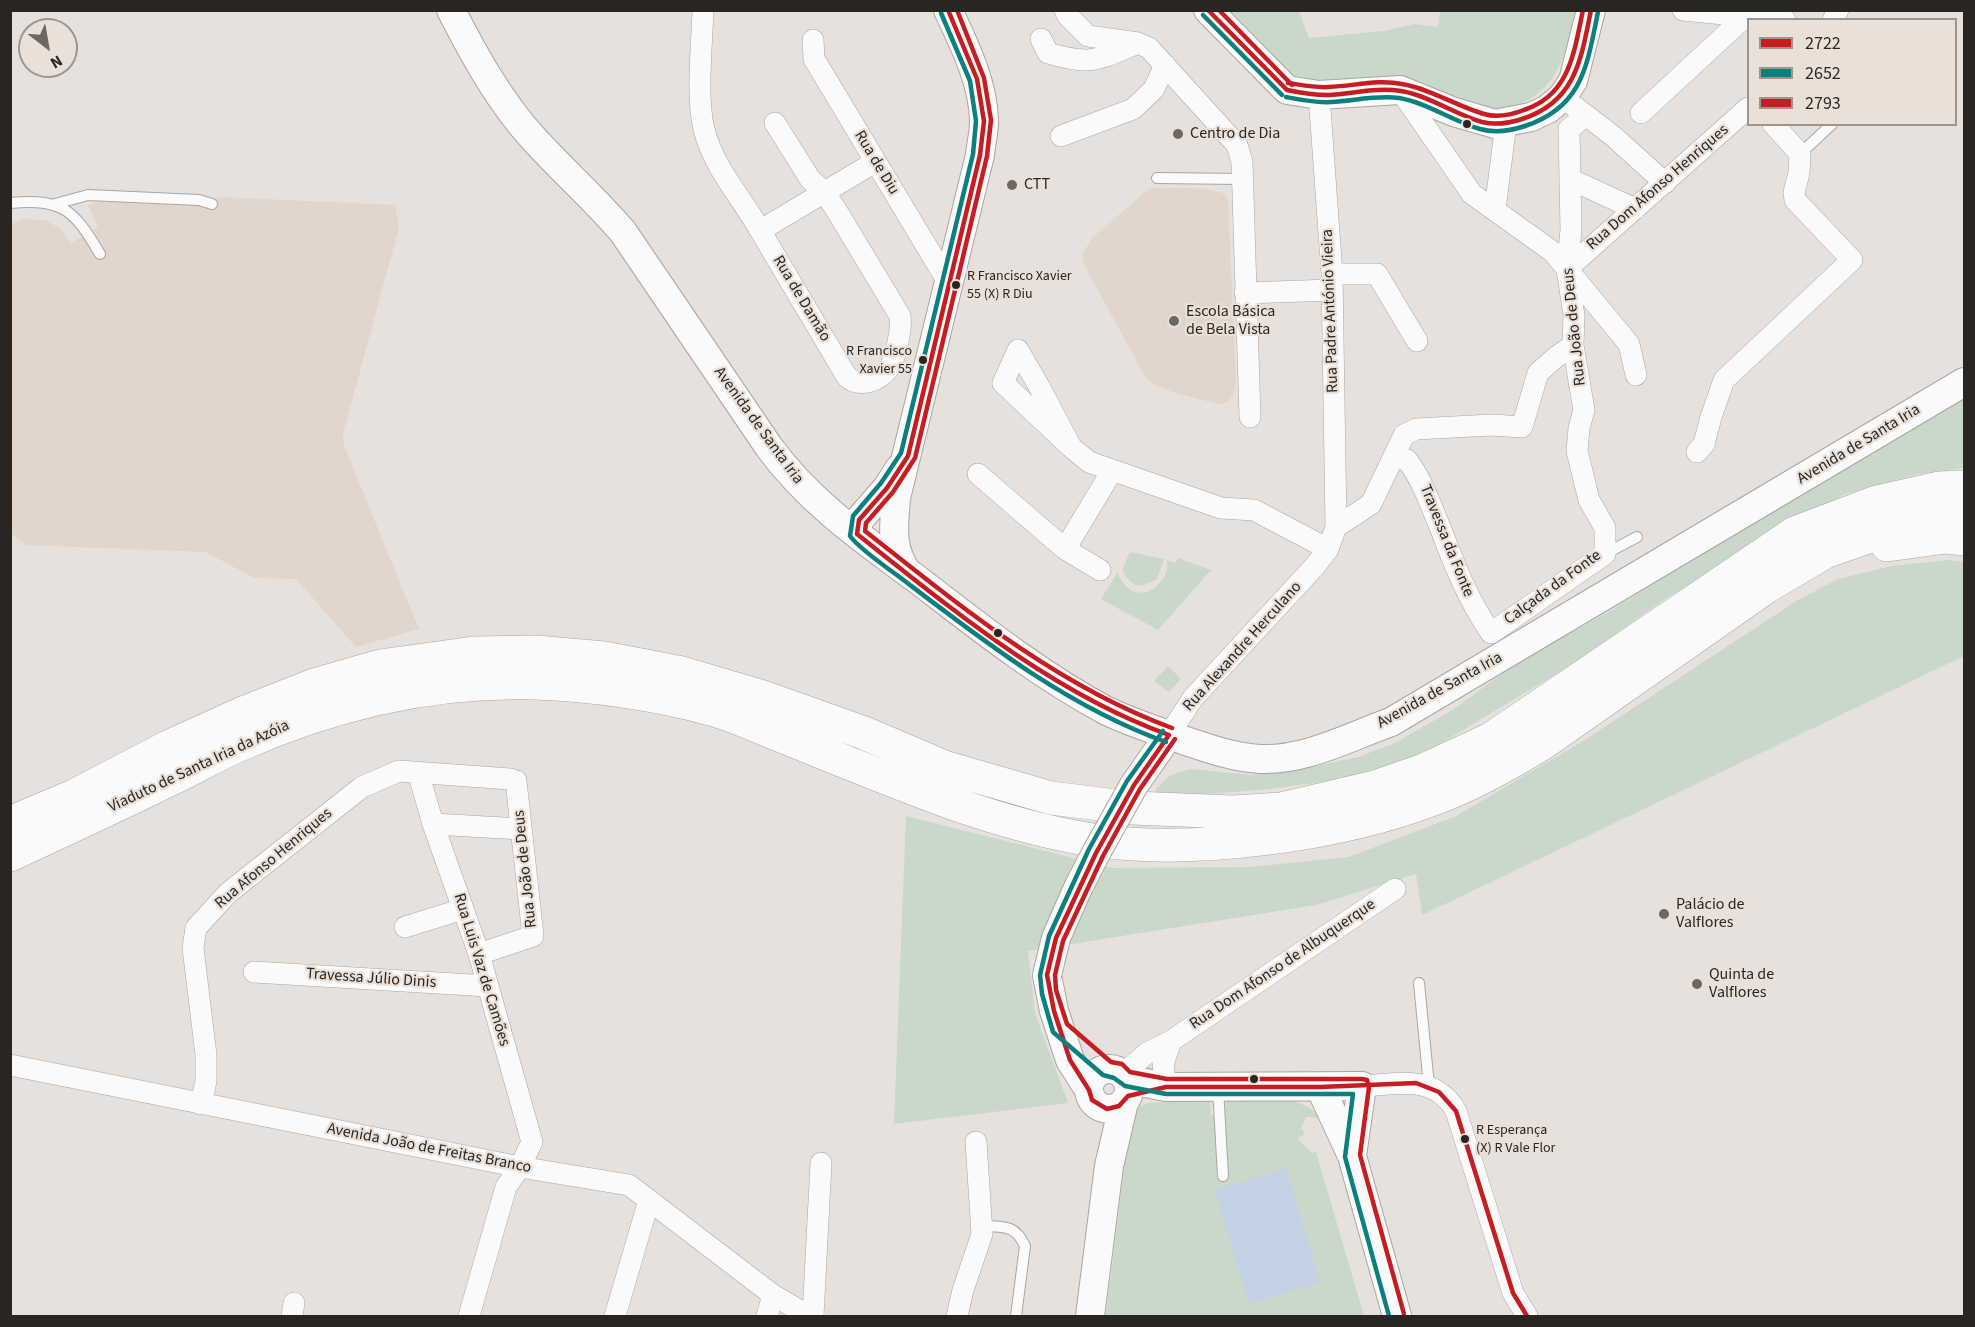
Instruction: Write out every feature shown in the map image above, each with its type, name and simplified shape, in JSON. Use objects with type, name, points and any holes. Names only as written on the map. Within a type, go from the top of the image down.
[{"type":"highway","points":[[536,668],[604,658],[682,673],[796,709],[944,767],[1051,798],[1093,805],[1132,808],[1233,812],[1281,808],[1375,787],[1424,770],[1491,739],[1796,533],[1877,502],[1939,488],[1965,487]]},
{"type":"highway","points":[[536,668],[712,709],[949,802],[1062,835],[1147,844],[1248,840],[1316,830],[1372,818],[1437,798],[1473,782],[1544,743],[1766,587],[1825,552],[1936,513],[1965,510]]},
{"type":"highway","points":[[1825,552],[1946,537],[1965,539]]},
{"type":"highway","name":"Viaduto de Santa Iria da Azóia","points":[[10,823],[74,796],[179,742],[243,713],[314,685],[380,666],[474,653],[536,668]]},
{"type":"highway","name":"Viaduto de Santa Iria da Azóia","points":[[10,855],[236,747],[298,722],[355,703],[411,690],[458,684],[536,668]]},
{"type":"main road","name":"Avenida de Santa Iria","points":[[451,10],[480,62],[518,120],[623,232],[769,447],[790,474],[815,500],[984,632],[1059,682],[1119,716],[1233,756],[1263,759],[1293,757],[1391,722],[1442,686],[1965,382]]},
{"type":"main road","points":[[857,534],[868,531],[878,524],[908,456],[980,155],[984,122],[977,79],[948,10]]},
{"type":"main road","points":[[1208,10],[1287,90],[1319,95],[1400,90],[1488,123],[1506,123],[1539,113],[1562,97],[1573,81],[1591,10]]},
{"type":"main road","points":[[815,500],[834,504],[891,493]]},
{"type":"main road","points":[[891,493],[893,537],[897,557],[906,571]]},
{"type":"main road","name":"Rua Alexandre Herculano","points":[[1092,1097],[1070,1060],[1049,992],[1047,975],[1056,938],[1096,853],[1134,785],[1169,735]]},
{"type":"main road","points":[[1060,1028],[1122,1084],[1166,1087],[1362,1086],[1352,1156]]},
{"type":"main road","points":[[1092,1097],[1107,1109],[1119,1106],[1122,1084]]},
{"type":"main road","points":[[1090,1317],[1108,1166],[1122,1084]]},
{"type":"main road","points":[[1320,1087],[1352,1156],[1397,1317]]},
{"type":"main road","points":[[1092,1097],[1108,1166]]},
{"type":"street","name":"Rua de Damão","points":[[703,10],[701,97],[703,126],[707,140],[726,177],[761,230],[847,377],[855,383],[863,384],[886,372],[891,364],[901,327],[900,316],[824,192],[810,179],[776,123]]},
{"type":"street","points":[[1065,10],[1067,15],[1088,36],[1138,43],[1149,48],[1237,145],[1242,162],[1250,417]]},
{"type":"street","points":[[1081,10],[1088,36]]},
{"type":"street","points":[[1683,10],[1770,18]]},
{"type":"street","points":[[1641,113],[1747,15]]},
{"type":"street","points":[[1041,39],[1048,53],[1072,60],[1092,62],[1138,43]]},
{"type":"street","name":"Rua de Diu","points":[[813,40],[814,59],[948,282]]},
{"type":"street","points":[[1062,136],[1133,109],[1154,89],[1165,65]]},
{"type":"street","points":[[1400,90],[1472,194],[1553,252],[1567,268],[1629,344],[1636,375]]},
{"type":"street","name":"Rua Padre António Vieira","points":[[1319,95],[1332,282],[1336,527]]},
{"type":"street","points":[[1562,97],[1613,136],[1665,183]]},
{"type":"street","name":"Rua Dom Afonso Henriques","points":[[1567,268],[1747,110]]},
{"type":"street","name":"Rua João de Deus","points":[[1585,116],[1569,129],[1571,230],[1567,268],[1574,315],[1573,345],[1584,410],[1579,428],[1577,451],[1589,500],[1605,528],[1606,547]]},
{"type":"street","points":[[1495,210],[1506,123]]},
{"type":"street","points":[[1696,452],[1704,444],[1724,380],[1852,260],[1795,200],[1794,192],[1799,173],[1800,154],[1775,126]]},
{"type":"street","points":[[761,230],[875,162]]},
{"type":"street","points":[[1570,179],[1635,209]]},
{"type":"street","points":[[1245,293],[1377,274],[1417,341]]},
{"type":"street","points":[[1336,527],[1371,504],[1404,435],[1416,429],[1492,425],[1522,427],[1538,373],[1573,345]]},
{"type":"street","points":[[1071,447],[1089,462],[1112,471],[1221,508],[1254,510],[1328,549]]},
{"type":"street","name":"Travessa da Fonte","points":[[1395,457],[1407,460],[1420,477],[1459,577],[1489,637]]},
{"type":"street","points":[[1065,549],[1112,471]]},
{"type":"street","points":[[978,474],[1065,549],[1100,570]]},
{"type":"street","name":"Rua Alexandre Herculano","points":[[1169,735],[1193,698],[1315,566],[1328,549],[1336,527]]},
{"type":"street","name":"Calçada da Fonte","points":[[1489,637],[1606,547]]},
{"type":"street","name":"Rua Afonso Henriques","points":[[201,1104],[206,1082],[206,1055],[193,948],[196,928],[228,893],[362,788],[399,771],[510,778],[516,781]]},
{"type":"street","name":"Rua Luis Vaz de Camões","points":[[418,772],[433,824],[479,954],[532,1142],[520,1167],[506,1187],[469,1317]]},
{"type":"street","name":"Rua João de Deus","points":[[479,954],[533,936],[516,781]]},
{"type":"street","points":[[433,824],[521,829]]},
{"type":"street","name":"Rua Dom Afonso de Albuquerque","points":[[1122,1084],[1147,1053],[1171,1041],[1395,889]]},
{"type":"street","points":[[405,927],[463,909]]},
{"type":"street","name":"Travessa Júlio Dinis","points":[[254,972],[488,986]]},
{"type":"street","points":[[1166,1087],[1163,1064],[1171,1041]]},
{"type":"street","name":"Avenida João de Freitas Branco","points":[[10,1065],[520,1167],[629,1185],[773,1295],[811,1317]]},
{"type":"street","points":[[1362,1086],[1416,1083],[1429,1086],[1449,1100],[1456,1111],[1513,1293],[1527,1317]]},
{"type":"street","points":[[957,1317],[963,1290],[982,1234],[976,1142]]},
{"type":"street","points":[[811,1317],[821,1163]]},
{"type":"street","points":[[615,1317],[649,1200]]},
{"type":"street","points":[[767,1317],[773,1295]]},
{"type":"lane","points":[[1800,154],[1830,126]]},
{"type":"lane","points":[[1157,178],[1242,179]]},
{"type":"lane","points":[[55,204],[88,195],[199,200],[212,204]]},
{"type":"lane","points":[[10,203],[35,201],[55,204],[72,213],[87,231],[100,254]]},
{"type":"lane","points":[[1606,547],[1637,537]]},
{"type":"lane","points":[[1419,983],[1429,1086]]},
{"type":"lane","points":[[1218,1087],[1223,1176]]},
{"type":"lane","points":[[982,1226],[1012,1228],[1021,1237],[1025,1246],[1016,1317]]},
{"type":"shaded area","name":"Escola Básica de Bela Vista","points":[[1150,188],[1199,188],[1223,193],[1228,199],[1236,382],[1233,395],[1227,402],[1219,404],[1178,394],[1155,385],[1146,378],[1083,263],[1082,255],[1092,238]]},
{"type":"shaded area","points":[[219,197],[395,205],[399,227],[343,434],[344,446],[419,629],[356,647],[296,579],[255,578],[205,552],[27,545],[11,534],[10,225],[23,219],[45,220],[61,229],[71,243],[98,227],[88,205],[99,201],[198,206],[205,209]]},
{"type":"green space","points":[[1222,11],[1299,11],[1309,38],[1383,31],[1415,24],[1438,27],[1440,11],[1577,11],[1562,61],[1549,83],[1524,102],[1497,113],[1285,74]]},
{"type":"green space","points":[[1964,390],[1964,468],[1919,474],[1845,494],[1665,599],[1576,662],[1438,745],[1398,763],[1335,780],[1271,789],[1170,797],[1155,796],[1156,789],[1170,775],[1191,769],[1251,775],[1287,772],[1358,757],[1395,743],[1454,709],[1515,664],[1610,611]]},
{"type":"green space","points":[[1130,552],[1164,559],[1157,579],[1140,585],[1129,580],[1122,570]]},
{"type":"green space","points":[[1178,558],[1211,570],[1158,630],[1101,599],[1117,573],[1129,589],[1144,592],[1162,581],[1167,560],[1175,563]]},
{"type":"green space","points":[[1948,560],[1964,562],[1964,656],[1422,915],[1416,874],[1316,905],[1028,951],[1035,1013],[1068,1103],[894,1124],[906,816],[1113,868],[1250,867],[1349,857],[1456,816],[1580,743],[1798,600],[1838,579],[1892,566]]},
{"type":"green space","points":[[1168,666],[1181,679],[1169,692],[1154,681]]},
{"type":"green space","points":[[1210,1100],[1211,1115],[1225,1114],[1226,1102],[1277,1100],[1301,1104],[1321,1118],[1306,1117],[1301,1128],[1305,1134],[1297,1139],[1312,1153],[1316,1152],[1364,1316],[1106,1316],[1130,1119],[1137,1108],[1147,1103]]},
{"type":"water","points":[[1286,1168],[1320,1282],[1249,1304],[1215,1190]]},
{"type":"transit line","name":"2722","points":[[948,10],[977,79],[984,121],[980,155],[908,456],[887,488],[859,520],[857,534],[967,620],[1044,673],[1084,697],[1169,735]]},
{"type":"transit line","name":"2793","points":[[957,10],[984,78],[991,120],[987,156],[915,458],[893,492],[866,523],[865,531],[937,588],[1049,667],[1130,711],[1172,728]]},
{"type":"transit line","name":"2722","points":[[1208,10],[1287,90]]},
{"type":"transit line","name":"2793","points":[[1219,10],[1292,85]]},
{"type":"transit line","name":"2793","points":[[1288,83],[1324,87],[1375,82],[1393,83],[1413,86],[1484,114],[1499,116],[1514,113],[1539,103],[1561,83],[1573,56],[1583,10]]},
{"type":"transit line","name":"2722","points":[[1287,90],[1328,95],[1373,90],[1401,91],[1412,93],[1482,122],[1497,123],[1517,120],[1540,111],[1554,102],[1565,90],[1579,62],[1591,10]]},
{"type":"transit line","name":"2652","points":[[1286,97],[1325,102],[1399,98],[1410,100],[1480,129],[1496,131],[1519,128],[1544,118],[1571,96],[1585,66],[1598,12]]},
{"type":"transit line","name":"2652","points":[[941,13],[970,81],[976,121],[973,154],[901,453],[881,483],[853,516],[850,536],[878,562],[1032,674],[1097,712],[1166,742]]},
{"type":"transit line","name":"2652","points":[[1203,15],[1282,95]]},
{"type":"transit line","name":"2652","points":[[1163,731],[1127,781],[1089,849],[1049,936],[1040,975],[1042,994],[1053,1032],[1103,1075],[1114,1078],[1125,1086],[1166,1094],[1353,1094],[1345,1157],[1389,1316]]},
{"type":"transit line","name":"2722","points":[[1169,735],[1134,785],[1096,853],[1056,938],[1047,975],[1054,1011],[1070,1060],[1089,1090],[1092,1100],[1107,1109],[1119,1106],[1128,1096],[1166,1087],[1320,1087],[1416,1083],[1439,1092],[1456,1111],[1513,1293],[1527,1316]]},
{"type":"transit line","name":"2793","points":[[1175,739],[1140,789],[1103,856],[1063,941],[1055,975],[1056,990],[1067,1024],[1111,1062],[1122,1064],[1130,1072],[1167,1079],[1367,1080],[1369,1087],[1360,1155],[1404,1314]]},
{"type":"place","name":"Centro de Dia","points":[[1178,134]]},
{"type":"place","name":"CTT","points":[[1012,185]]},
{"type":"place","name":"R Francisco Xavier 55 (X) R Diu","points":[[956,285]]},
{"type":"place","name":"Escola Básica de Bela Vista","points":[[1174,321]]},
{"type":"place","name":"R Francisco Xavier 55","points":[[923,360]]},
{"type":"place","name":"Palácio de Valflores","points":[[1664,914]]},
{"type":"place","name":"Quinta de Valflores","points":[[1697,984]]},
{"type":"place","name":"R Esperança (X) R Vale Flor","points":[[1465,1139]]}]
